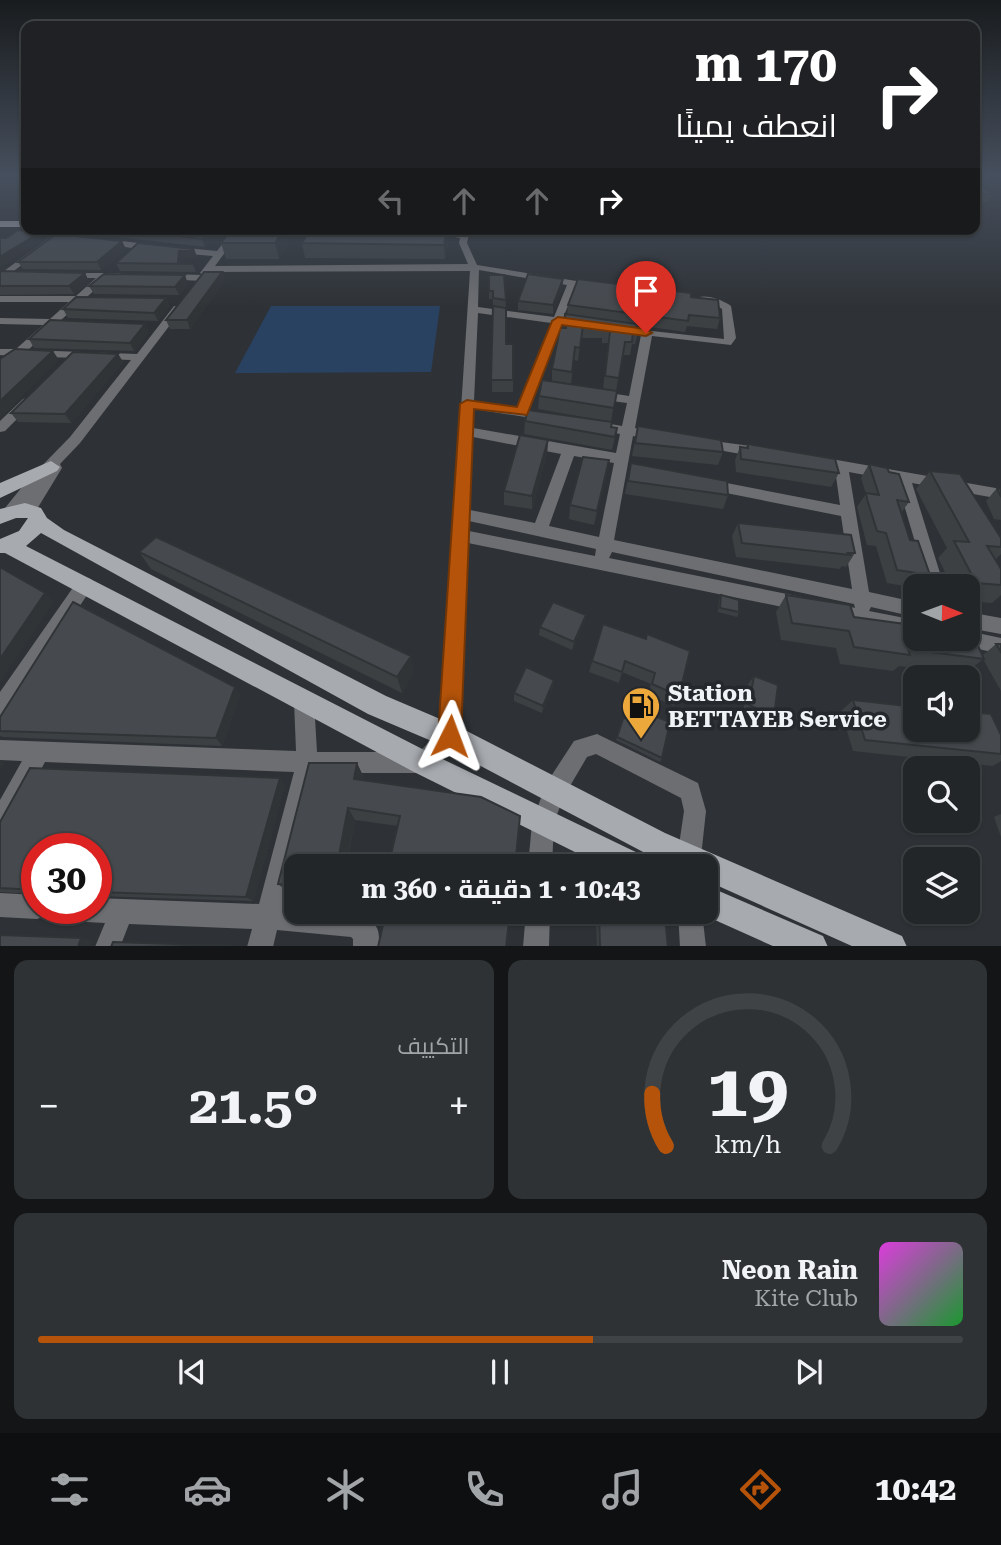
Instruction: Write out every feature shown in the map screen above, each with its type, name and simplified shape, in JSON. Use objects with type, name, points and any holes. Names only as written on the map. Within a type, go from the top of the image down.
[{"type":"main road","points":[[2,226],[21,225]]},
{"type":"main road","points":[[0,491],[55,463]]},
{"type":"main road","points":[[4,545],[28,535],[14,514]]},
{"type":"main road","points":[[14,514],[271,651],[377,705],[450,736],[673,854]]},
{"type":"main road","points":[[4,545],[85,584],[423,763],[608,854]]},
{"type":"main road","points":[[718,875],[889,946]]},
{"type":"main road","points":[[718,906],[810,946]]},
{"type":"street","points":[[2,275],[58,236],[64,235]]},
{"type":"street","points":[[14,514],[48,482],[55,463],[234,235]]},
{"type":"street","points":[[0,750],[307,762],[423,763],[450,736],[475,267],[465,248],[465,235]]},
{"type":"street","points":[[98,241],[130,254],[220,254]]},
{"type":"street","points":[[0,369],[130,254]]},
{"type":"street","points":[[160,277],[475,267],[604,287]]},
{"type":"street","points":[[2,275],[20,274]]},
{"type":"street","points":[[62,275],[132,276]]},
{"type":"street","points":[[522,412],[538,386],[572,283]]},
{"type":"street","points":[[170,301],[186,297]]},
{"type":"street","points":[[608,328],[727,343],[731,338],[726,305],[693,298]]},
{"type":"street","points":[[0,299],[91,300]]},
{"type":"street","points":[[473,309],[596,326]]},
{"type":"street","points":[[0,321],[67,323]]},
{"type":"street","points":[[149,326],[163,327]]},
{"type":"street","points":[[604,554],[625,465],[627,432],[646,333]]},
{"type":"street","points":[[0,352],[138,357]]},
{"type":"street","points":[[57,372],[75,354]]},
{"type":"street","points":[[1,426],[40,389]]},
{"type":"street","points":[[583,393],[633,400]]},
{"type":"street","points":[[467,404],[561,419]]},
{"type":"street","points":[[588,424],[667,438]]},
{"type":"street","points":[[466,431],[625,465]]},
{"type":"street","points":[[694,442],[774,455]]},
{"type":"street","points":[[539,532],[569,451]]},
{"type":"street","points":[[800,459],[1001,494]]},
{"type":"street","points":[[841,466],[864,618]]},
{"type":"street","points":[[903,477],[932,574]]},
{"type":"street","points":[[701,482],[848,512]]},
{"type":"street","points":[[971,489],[980,509]]},
{"type":"street","points":[[461,514],[539,532],[604,554],[903,626]]},
{"type":"street","points":[[460,535],[604,554],[903,607]]},
{"type":"street","points":[[0,709],[85,584]]},
{"type":"street","points":[[980,622],[1001,626]]},
{"type":"street","points":[[980,642],[1001,646]]},
{"type":"street","points":[[260,946],[307,762],[304,701]]},
{"type":"street","points":[[541,854],[542,823],[554,792],[581,748],[603,745],[690,791],[695,811],[689,854]]},
{"type":"street","points":[[0,822],[39,752]]},
{"type":"street","points":[[0,905],[21,907]]},
{"type":"street","points":[[112,912],[267,917],[360,926],[366,933],[366,946]]},
{"type":"street","points":[[107,946],[121,913]]},
{"type":"street","points":[[536,946],[537,924]]},
{"type":"street","points":[[691,924],[694,946]]},
{"type":"shaded area","points":[[271,306],[440,306],[431,372],[235,373]]},
{"type":"building","points":[[18,230],[21,230],[21,235],[36,235],[0,257],[0,238],[6,238]]},
{"type":"building","points":[[55,235],[122,241],[97,262],[18,262]]},
{"type":"building","points":[[168,235],[205,235],[202,239]]},
{"type":"building","points":[[227,235],[280,235],[275,243],[221,243]]},
{"type":"building","points":[[307,235],[446,235],[444,245],[302,243]]},
{"type":"building","points":[[138,243],[194,249],[179,251],[178,262],[193,264],[116,263]]},
{"type":"building","points":[[0,271],[85,273],[69,286],[0,286]]},
{"type":"building","points":[[204,272],[222,272],[187,320],[166,320]]},
{"type":"building","points":[[104,274],[185,275],[175,287],[89,286]]},
{"type":"building","points":[[528,274],[563,279],[553,305],[518,301]]},
{"type":"building","points":[[489,275],[504,275],[506,300],[493,298],[493,291],[489,291]]},
{"type":"building","points":[[578,279],[691,293],[691,297],[718,300],[720,318],[689,315],[688,321],[568,305]]},
{"type":"building","points":[[76,297],[166,298],[154,313],[63,309]]},
{"type":"building","points":[[493,306],[506,308],[506,344],[513,344],[513,380],[491,380]]},
{"type":"building","points":[[565,314],[636,324],[638,332],[633,331],[632,342],[625,342],[619,378],[605,376],[610,331],[604,330],[604,326],[583,325],[580,348],[575,347],[572,372],[552,369],[560,328],[566,328]]},
{"type":"building","points":[[50,320],[145,324],[130,343],[29,339]]},
{"type":"building","points":[[15,349],[53,351],[0,401],[0,359]]},
{"type":"building","points":[[73,352],[118,354],[65,414],[11,413]]},
{"type":"building","points":[[542,380],[617,391],[614,408],[539,396]]},
{"type":"building","points":[[528,410],[612,422],[611,427],[617,428],[615,437],[525,421]]},
{"type":"building","points":[[638,426],[721,440],[723,452],[635,443]]},
{"type":"building","points":[[520,435],[548,440],[532,496],[504,491]]},
{"type":"building","points":[[748,444],[835,459],[839,473],[741,459],[740,447],[748,448]]},
{"type":"building","points":[[583,457],[609,460],[597,511],[570,505]]},
{"type":"building","points":[[631,463],[727,481],[728,495],[628,481]]},
{"type":"building","points":[[869,464],[899,474],[909,502],[897,500],[910,540],[918,541],[930,574],[897,570],[886,533],[877,531],[866,493],[879,495]]},
{"type":"building","points":[[930,471],[960,474],[1001,538],[1001,547],[987,546],[1001,569],[1001,585],[980,583],[980,574],[971,574],[954,541],[969,542]]},
{"type":"building","points":[[738,523],[851,535],[855,553],[848,553],[850,555],[742,543]]},
{"type":"building","points":[[156,537],[411,656],[397,677],[139,552]]},
{"type":"building","points":[[0,567],[45,593],[0,659]]},
{"type":"building","points":[[721,595],[739,600],[739,612],[720,608]]},
{"type":"building","points":[[786,595],[850,605],[854,617],[903,624],[903,651],[909,651],[910,655],[854,647],[849,631],[792,623]]},
{"type":"building","points":[[73,602],[235,687],[216,738],[0,731],[0,717]]},
{"type":"building","points":[[553,602],[586,615],[574,642],[540,627]]},
{"type":"building","points":[[603,624],[646,639],[647,634],[690,651],[679,696],[652,684],[655,673],[625,661],[622,672],[592,661]]},
{"type":"building","points":[[980,650],[984,659],[923,651]]},
{"type":"building","points":[[526,667],[554,680],[543,706],[514,693]]},
{"type":"building","points":[[754,676],[778,685],[774,716],[749,705]]},
{"type":"building","points":[[853,700],[903,706],[903,742],[980,742],[980,713],[991,714],[1001,735],[1001,754],[865,740]]},
{"type":"building","name":"Station BETTAYEB Service","points":[[641,711],[670,722],[662,758],[617,737],[623,719]]},
{"type":"building","points":[[309,763],[357,763],[354,779],[481,797],[520,816],[516,854],[391,854],[400,816],[348,808],[339,854],[286,854]]},
{"type":"building","points":[[30,768],[280,778],[246,897],[112,893],[112,833],[21,833],[21,889],[0,888],[0,822]]},
{"type":"building","points":[[284,861],[284,884],[278,884]]},
{"type":"building","points":[[383,924],[509,924],[506,946],[378,946]]},
{"type":"building","points":[[599,924],[666,924],[668,946],[600,946]]},
{"type":"building","points":[[0,935],[81,938],[78,946],[0,946]]},
{"type":"building","points":[[113,942],[233,946],[111,946]]},
{"type":"place","name":"Station BETTAYEB Service","points":[[641,740]]},
{"type":"route","points":[[450,736],[467,404],[522,412],[558,321],[646,333]]}]
